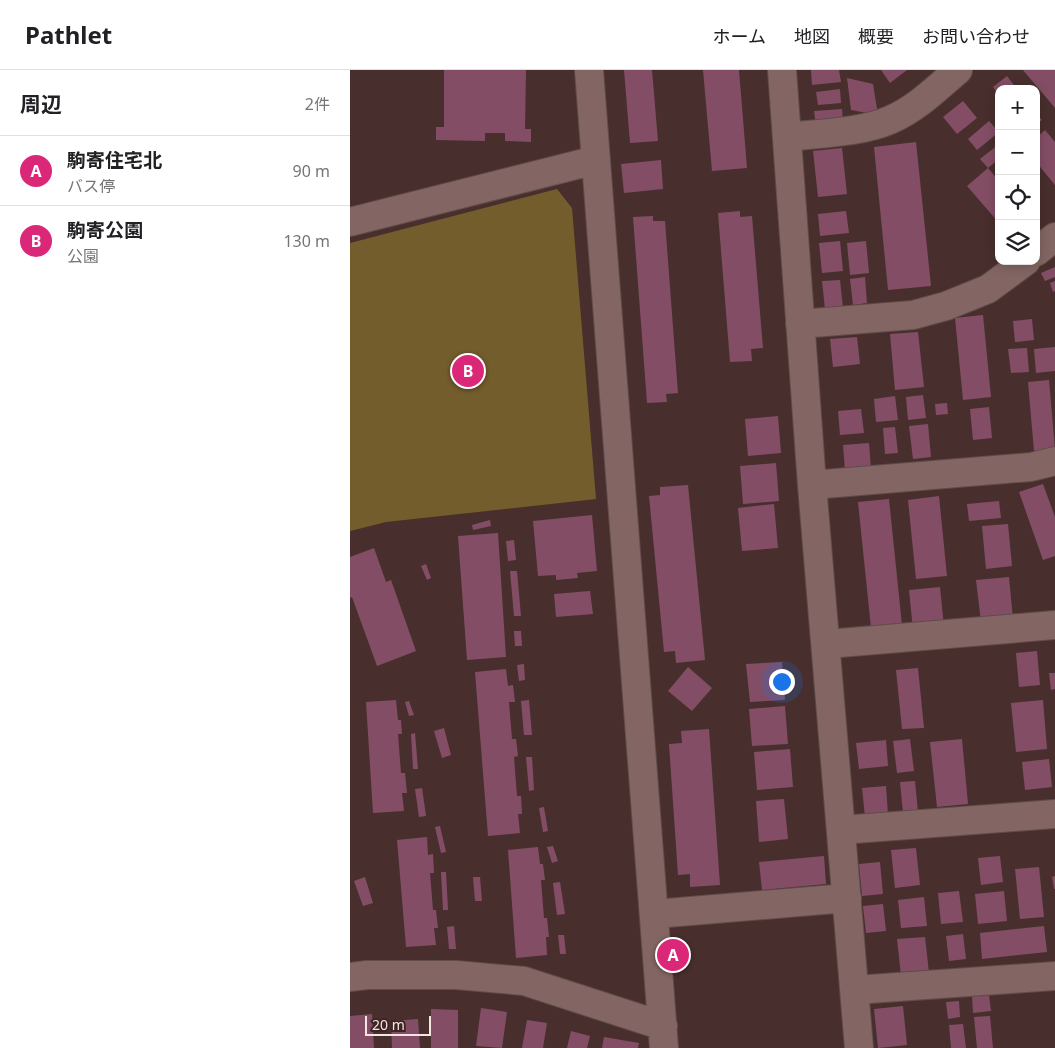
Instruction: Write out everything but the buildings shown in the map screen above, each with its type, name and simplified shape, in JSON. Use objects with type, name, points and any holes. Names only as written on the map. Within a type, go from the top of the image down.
[{"type":"street","points":[[350,977],[367,975],[456,975],[524,981],[663,1037],[589,70]]},
{"type":"street","points":[[782,70],[812,485],[860,1048]]},
{"type":"street","points":[[787,137],[860,128],[890,120],[914,106],[958,70]]},
{"type":"street","points":[[350,222],[596,160]]},
{"type":"street","points":[[1040,249],[1055,237]]},
{"type":"street","points":[[800,324],[922,313],[946,306],[988,289],[1021,265]]},
{"type":"street","points":[[812,485],[1032,467],[1055,461]]},
{"type":"street","points":[[827,644],[1055,626]]},
{"type":"street","points":[[841,830],[1055,814]]},
{"type":"street","points":[[654,914],[847,898]]},
{"type":"street","points":[[855,990],[1055,976]]},
{"type":"shaded area","points":[[557,189],[572,208],[596,499],[386,522],[350,531],[350,243]]},
{"type":"place","name":"駒寄公園","points":[[468,371]]},
{"type":"place","name":"駒寄住宅北","points":[[673,955]]}]
